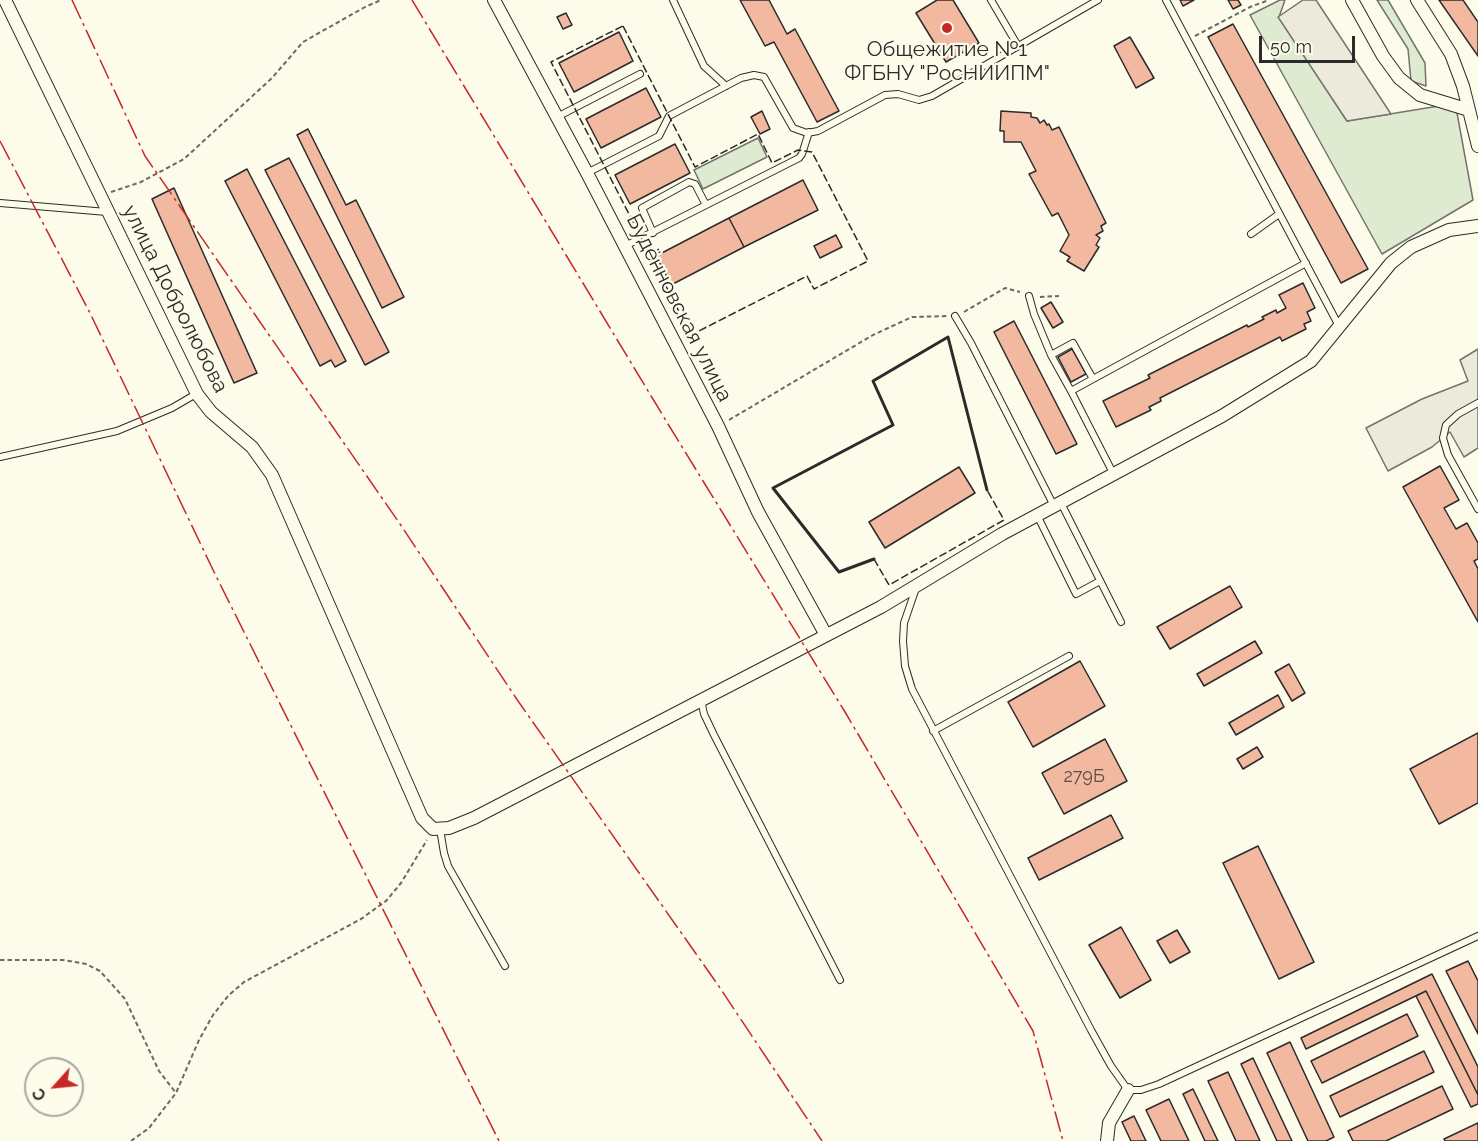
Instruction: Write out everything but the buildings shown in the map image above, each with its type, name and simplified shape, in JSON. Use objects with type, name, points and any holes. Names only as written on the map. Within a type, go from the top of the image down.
[{"type":"street","name":"Будённовская улица","points":[[494,0],[718,426],[758,512],[826,635]]},
{"type":"street","points":[[1352,0],[1383,56],[1399,78],[1420,95],[1469,110]]},
{"type":"street","points":[[1417,0],[1451,54],[1478,146]]},
{"type":"street","name":"улица Добролюбова","points":[[5,8],[197,394],[210,412],[252,447],[272,475],[422,818],[437,828]]},
{"type":"street","points":[[437,828],[449,828],[474,818],[881,607],[1037,514],[1222,416],[1311,361],[1391,263],[1411,247],[1449,230],[1478,226]]},
{"type":"street","points":[[1107,1141],[1109,1123],[1128,1090]]},
{"type":"lane","points":[[673,0],[704,66],[726,86]]},
{"type":"lane","points":[[991,0],[1018,46]]},
{"type":"lane","points":[[587,173],[659,136],[669,116],[741,78],[754,75],[764,77],[793,128],[809,132],[818,131],[885,95],[898,94],[919,100],[932,96],[1098,0]]},
{"type":"lane","points":[[1166,0],[1340,326]]},
{"type":"lane","points":[[557,117],[640,74]]},
{"type":"lane","points":[[625,246],[799,158],[809,132]]},
{"type":"lane","points":[[653,232],[642,208],[680,187],[693,182],[706,205]]},
{"type":"lane","points":[[0,203],[108,212]]},
{"type":"lane","points":[[1251,234],[1279,214]]},
{"type":"lane","points":[[1071,391],[1306,263]]},
{"type":"lane","points":[[1029,296],[1051,354],[1113,473]]},
{"type":"lane","points":[[955,316],[1121,622]]},
{"type":"lane","points":[[1051,354],[1073,343],[1093,379]]},
{"type":"lane","points":[[0,457],[117,431],[172,408],[197,394]]},
{"type":"lane","points":[[1478,403],[1458,414],[1446,425],[1443,438],[1448,455],[1478,509]]},
{"type":"lane","points":[[1037,514],[1076,594],[1100,581]]},
{"type":"lane","points":[[918,584],[904,623],[905,666],[912,689],[1091,1030],[1111,1066],[1128,1090],[1141,1090],[1159,1084],[1478,936]]},
{"type":"lane","points":[[933,730],[1069,656]]},
{"type":"lane","points":[[701,699],[704,714],[714,735],[840,980]]},
{"type":"lane","points":[[437,828],[448,866],[505,966]]},
{"type":"path","points":[[100,195],[141,182],[184,159],[272,78],[303,42],[365,6],[381,0]]},
{"type":"path","points":[[1187,40],[1250,7],[1269,0]]},
{"type":"path","points":[[718,426],[883,331],[912,317],[955,316],[1005,288],[1029,296],[1044,298],[1059,296]]},
{"type":"path","points":[[131,1141],[149,1128],[176,1093],[199,1040],[213,1015],[228,996],[244,982],[361,919],[386,901],[401,883],[437,828]]},
{"type":"path","points":[[0,960],[63,960],[86,964],[100,971],[125,999],[159,1071],[176,1093]]},
{"type":"green space","points":[[1280,0],[1285,0],[1279,17],[1347,121],[1445,105],[1457,113],[1473,200],[1382,254],[1250,15]]},
{"type":"green space","points":[[1377,0],[1388,0],[1425,63],[1426,86],[1411,81],[1408,49]]},
{"type":"green space","points":[[758,138],[767,157],[703,189],[694,170]]},
{"type":"shaded area","points":[[1303,0],[1316,0],[1391,114],[1347,121],[1278,17]]},
{"type":"shaded area","points":[[1478,349],[1478,448],[1464,457],[1450,432],[1432,447],[1388,471],[1366,428],[1422,399],[1468,381],[1460,360]]},
{"type":"fence","points":[[623,26],[695,167],[758,134],[772,163],[798,150],[812,152],[868,261],[814,289],[807,276],[691,335],[551,62],[623,26]]},
{"type":"fence","points":[[874,559],[889,585],[1004,520],[987,490]]},
{"type":"wall","points":[[874,559],[839,572],[773,488],[893,425],[873,381],[948,337],[987,490]]},
{"type":"power","points":[[72,0],[145,156],[400,524],[518,701],[718,985],[822,1141]]},
{"type":"power","points":[[412,0],[845,712],[1033,1031],[1063,1141]]},
{"type":"power","points":[[0,141],[90,313],[215,574],[499,1141]]},
{"type":"place","name":"Общежитие №1 ФГБНУ \"РосНИИПМ\"","points":[[947,28]]}]
